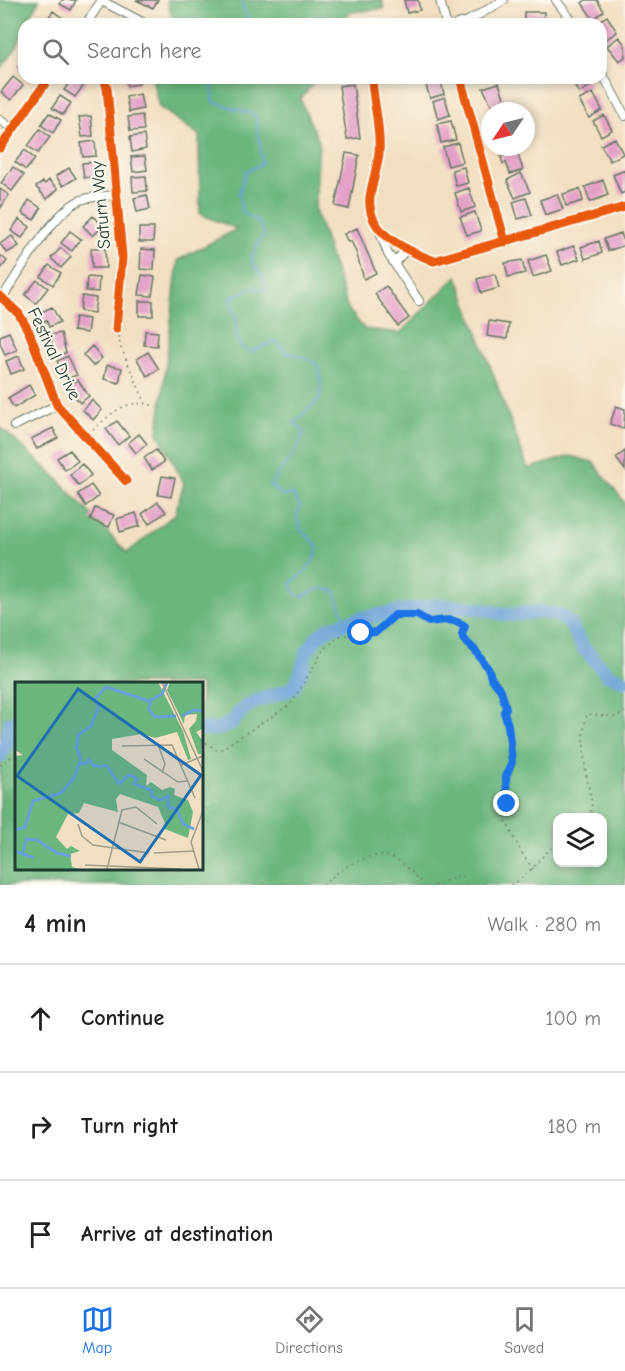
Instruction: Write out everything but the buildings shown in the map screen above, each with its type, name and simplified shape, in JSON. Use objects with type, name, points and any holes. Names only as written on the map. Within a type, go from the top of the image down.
[{"type":"street","points":[[90,18],[102,0],[135,18]]},
{"type":"street","points":[[440,0],[444,18]]},
{"type":"street","points":[[473,18],[504,0]]},
{"type":"street","points":[[556,0],[569,18]]},
{"type":"street","points":[[607,82],[625,117]]},
{"type":"street","points":[[0,148],[45,84]]},
{"type":"street","name":"Saturn Way","points":[[106,84],[122,257],[116,329]]},
{"type":"street","points":[[373,84],[380,154],[370,198],[370,208],[388,254],[419,301]]},
{"type":"street","points":[[462,84],[505,242]]},
{"type":"street","points":[[0,120],[13,129]]},
{"type":"street","points":[[1,297],[52,224],[66,210],[83,200],[116,195]]},
{"type":"street","points":[[379,229],[407,249],[434,261],[625,207]]},
{"type":"street","points":[[394,263],[407,249]]},
{"type":"street","name":"Festival Drive","points":[[1,297],[19,314],[29,332],[57,405],[126,481]]},
{"type":"street","points":[[14,426],[57,405]]},
{"type":"path","points":[[116,329],[121,348],[146,404]]},
{"type":"path","points":[[86,437],[114,412],[137,403],[155,406]]},
{"type":"path","points":[[202,740],[218,751],[291,704],[323,651],[339,636],[376,632],[395,615],[417,615],[429,622],[443,620],[460,622],[465,626],[462,634],[464,640],[475,650],[489,670],[491,678],[501,690],[506,708],[504,712],[508,725],[512,762],[506,777],[508,788],[506,821],[521,852],[533,869]]},
{"type":"path","points":[[591,813],[592,803],[585,769],[584,733],[587,714],[616,717],[625,712]]},
{"type":"path","points":[[0,765],[15,754]]},
{"type":"path","points":[[511,885],[533,869],[545,852],[553,846]]},
{"type":"path","points":[[323,885],[346,867],[374,856],[391,857],[423,885]]},
{"type":"path","points":[[434,885],[461,875],[467,885]]},
{"type":"green space","points":[[0,0],[39,0],[30,18],[18,18],[18,44],[0,70]]},
{"type":"green space","points":[[167,0],[382,0],[384,9],[350,12],[345,18],[172,18]]},
{"type":"green space","points":[[153,84],[313,84],[300,99],[319,142],[315,210],[348,309],[364,329],[400,333],[457,276],[528,469],[570,456],[593,462],[625,503],[625,885],[0,885],[0,427],[57,478],[127,553],[175,514],[184,483],[158,433],[178,260],[237,229],[200,214],[199,135],[159,107]]},
{"type":"waterway","points":[[241,0],[247,18]]},
{"type":"waterway","points":[[215,84],[212,87],[214,102],[256,115],[262,164],[246,171],[239,193],[242,212],[258,222],[264,234],[252,259],[268,290],[251,288],[229,299],[236,319],[237,342],[250,352],[276,341],[287,353],[304,357],[318,365],[321,380],[319,399],[294,423],[304,431],[299,446],[270,485],[282,496],[293,494],[299,506],[297,518],[301,531],[318,548],[308,568],[291,583],[296,595],[304,596],[320,588],[335,591],[346,623]]},
{"type":"waterway","points":[[202,729],[218,729],[232,723],[241,711],[252,703],[293,688],[301,673],[306,654],[317,637],[327,629],[362,618],[439,605],[474,608],[509,615],[537,612],[559,615],[570,624],[582,646],[608,675],[625,681]]},
{"type":"waterway","points":[[0,757],[6,744],[10,723],[15,721]]},
{"type":"cycle path","points":[[0,148],[45,84]]},
{"type":"cycle path","points":[[106,84],[122,257],[116,329]]},
{"type":"cycle path","points":[[373,84],[379,152],[370,197],[370,210],[381,231],[412,252],[434,261],[625,207]]},
{"type":"cycle path","points":[[462,84],[505,242]]},
{"type":"cycle path","points":[[0,296],[19,314],[29,332],[57,405],[126,481]]},
{"type":"route","points":[[361,633],[376,632],[395,615],[417,615],[429,622],[443,620],[460,622],[465,626],[462,634],[464,640],[475,650],[489,670],[491,678],[501,690],[506,708],[504,712],[508,725],[512,762],[506,777],[507,804]]}]
